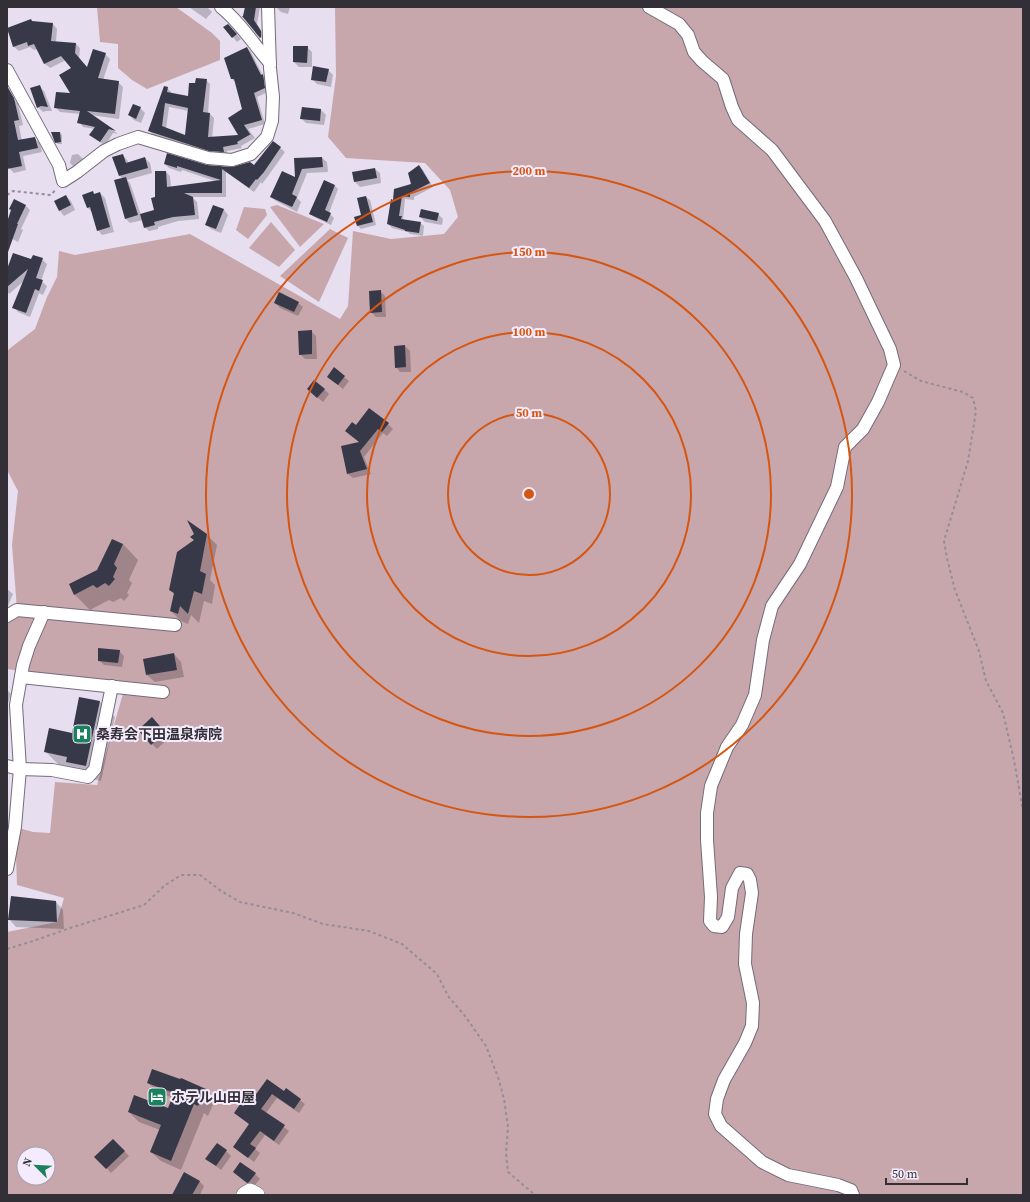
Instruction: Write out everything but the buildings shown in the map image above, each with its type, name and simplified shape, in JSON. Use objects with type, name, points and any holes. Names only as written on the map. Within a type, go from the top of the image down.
[{"type":"main road","points":[[245,1195],[250,1192],[256,1195]]},
{"type":"street","points":[[221,7],[243,28],[270,63]]},
{"type":"street","points":[[7,70],[59,165],[63,181],[104,151],[138,137],[208,158],[232,160],[251,154],[267,138],[272,121],[273,97],[268,7]]},
{"type":"street","points":[[649,7],[679,24],[688,35],[694,52],[702,62],[723,79],[738,120],[772,150],[825,221],[856,278],[890,349],[894,365],[878,402],[863,429],[845,447],[837,487],[800,564],[772,606],[762,640],[755,695],[742,725],[727,747],[711,786],[708,813],[707,840],[711,897],[710,921],[714,926],[722,927],[728,917],[732,888],[740,873],[747,874],[750,880],[752,893],[746,934],[746,964],[753,1003],[752,1026],[745,1043],[724,1080],[717,1099],[715,1114],[721,1126],[762,1162],[788,1175],[838,1185],[851,1190],[852,1195]]},
{"type":"street","points":[[7,616],[17,610],[176,625]]},
{"type":"street","points":[[7,869],[10,841],[15,827],[20,770],[16,705],[21,676],[29,646],[44,612]]},
{"type":"street","points":[[21,676],[163,692]]},
{"type":"street","points":[[7,766],[20,770],[52,770],[88,777],[95,769],[112,686]]},
{"type":"path","points":[[7,195],[13,191],[51,195],[63,181]]},
{"type":"path","points":[[894,365],[921,382],[963,392],[973,398],[976,411],[968,461],[944,541],[955,590],[978,652],[986,681],[1003,713],[1014,760],[1023,811]]},
{"type":"path","points":[[7,949],[144,906],[164,886],[181,876],[193,875],[200,875],[220,891],[240,902],[294,914],[323,924],[369,931],[402,944],[437,974],[448,996],[465,1016],[486,1046],[498,1077],[504,1099],[508,1127],[506,1153],[508,1172],[535,1195]]},
{"type":"shaded area","points":[[97,7],[176,7],[212,33],[220,41],[220,60],[147,89],[132,80],[118,68],[118,44],[100,42]]},
{"type":"shaded area","points":[[335,7],[1023,7],[1023,1195],[7,1195],[7,932],[57,922],[64,898],[17,885],[15,827],[33,832],[50,833],[55,782],[97,785],[124,690],[123,687],[7,669],[7,617],[17,609],[12,545],[18,491],[7,470],[7,352],[35,329],[47,297],[57,277],[59,251],[75,255],[190,234],[340,319],[348,306],[353,231],[391,239],[444,234],[458,217],[450,190],[425,163],[346,158],[328,137],[336,76]]},
{"type":"shaded area","points":[[277,205],[324,224],[300,247],[270,207]]},
{"type":"shaded area","points":[[244,207],[265,209],[267,215],[248,239],[236,230]]},
{"type":"shaded area","points":[[271,222],[295,250],[279,267],[249,248]]},
{"type":"shaded area","points":[[330,229],[348,238],[319,302],[280,276]]},
{"type":"place","name":"桑寿会下田温泉病院","points":[[82,734]]},
{"type":"place","name":"ホテル山田屋","points":[[157,1097]]}]
